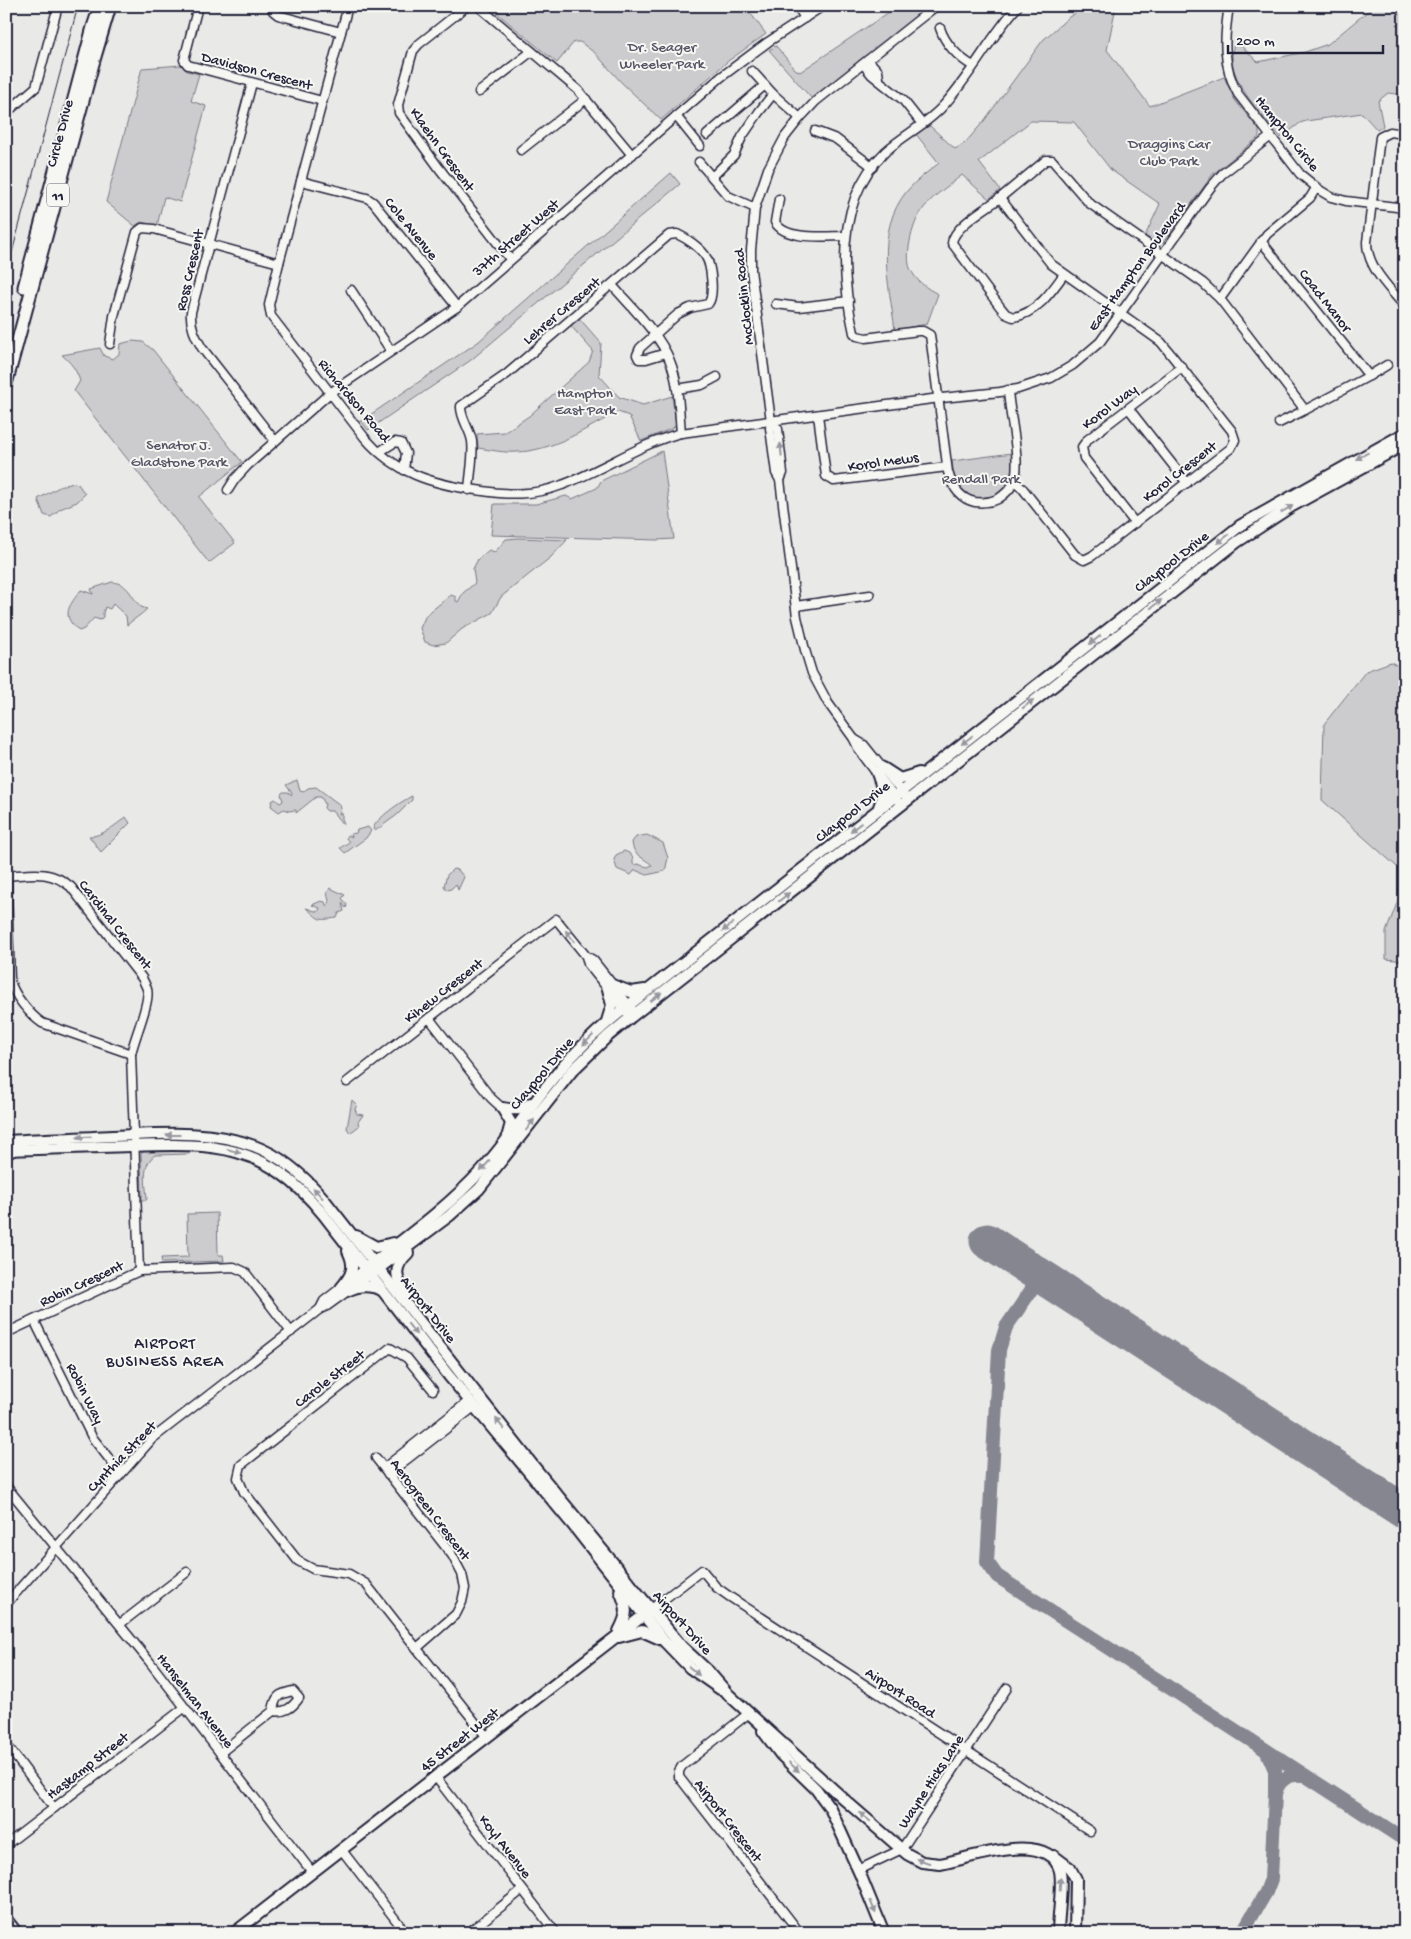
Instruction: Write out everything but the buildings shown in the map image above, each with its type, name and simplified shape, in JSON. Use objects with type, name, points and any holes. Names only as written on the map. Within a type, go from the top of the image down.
[{"type":"highway","points":[[93,27],[92,18],[95,6]]},
{"type":"highway","name":"Circle Drive","points":[[6,355],[100,6]]},
{"type":"highway","name":"Circle Drive","points":[[6,384],[110,6]]},
{"type":"main road","name":"Claypool Drive","points":[[372,1269],[425,1235],[479,1189],[572,1071],[608,1036],[648,989],[876,812],[900,798],[931,768],[1242,525],[1405,433]]},
{"type":"main road","name":"Claypool Drive","points":[[372,1269],[466,1186],[506,1140],[576,1052],[605,1025],[630,1011],[900,798],[1237,542],[1292,506],[1405,444]]},
{"type":"main road","points":[[880,771],[900,779],[931,768]]},
{"type":"main road","points":[[876,812],[884,794],[880,771]]},
{"type":"main road","points":[[605,1025],[612,1005],[610,987],[631,992],[648,989]]},
{"type":"main road","points":[[502,1108],[523,1110],[538,1098]]},
{"type":"main road","points":[[502,1108],[511,1123],[506,1140]]},
{"type":"main road","name":"Airport Drive","points":[[8,1149],[133,1135],[210,1136],[233,1140],[266,1151],[282,1161],[305,1179],[323,1198],[345,1234],[372,1269],[420,1323],[525,1456],[574,1514],[647,1612],[664,1641],[690,1668],[729,1695]]},
{"type":"main road","name":"Airport Drive","points":[[8,1149],[210,1146],[235,1151],[257,1159],[277,1170],[296,1184],[345,1234]]},
{"type":"main road","points":[[345,1234],[376,1247],[390,1244],[414,1231]]},
{"type":"main road","points":[[344,1289],[352,1273],[353,1266],[345,1234]]},
{"type":"main road","points":[[420,1323],[398,1281],[396,1269],[398,1264],[425,1235]]},
{"type":"main road","name":"Airport Drive","points":[[372,1269],[382,1290],[616,1581],[709,1672],[729,1695],[847,1802],[916,1860],[931,1864],[950,1862],[1012,1849],[1029,1848],[1055,1856],[1070,1868],[1074,1874],[1077,1888],[1075,1933]]},
{"type":"main road","points":[[344,1289],[360,1285],[382,1290]]},
{"type":"main road","points":[[614,1638],[627,1611],[616,1581]]},
{"type":"main road","name":"45 Street West","points":[[234,1933],[647,1612]]},
{"type":"main road","points":[[614,1638],[642,1631],[664,1641]]},
{"type":"main road","name":"Airport Drive","points":[[751,1715],[781,1755],[824,1799],[836,1818],[884,1933]]},
{"type":"main road","points":[[1044,1852],[1051,1857],[1060,1870],[1058,1933]]},
{"type":"main road","points":[[6,1919],[17,1933]]},
{"type":"street","points":[[6,113],[36,87],[58,6]]},
{"type":"street","name":"Davidson Crescent","points":[[198,6],[184,60],[186,63],[191,66],[322,101]]},
{"type":"street","points":[[272,6],[273,11],[278,15],[341,32]]},
{"type":"street","name":"Richardson Road","points":[[348,6],[269,305],[271,316],[365,438],[379,452],[404,470],[429,482],[469,490],[511,494],[536,493],[575,480],[649,444],[681,433],[771,421]]},
{"type":"street","name":"Klaehn Crescent","points":[[466,6],[413,51],[398,105],[398,113],[510,259]]},
{"type":"street","points":[[478,6],[578,90],[632,155]]},
{"type":"street","points":[[797,6],[806,18]]},
{"type":"street","name":"37th Street West","points":[[228,490],[235,479],[330,393],[457,307],[733,67],[823,6]]},
{"type":"street","name":"McClocklin Road","points":[[900,798],[880,771],[859,750],[854,739],[828,703],[812,673],[800,634],[780,480],[783,473],[778,429],[771,421],[751,270],[751,240],[755,208],[763,182],[773,158],[800,118],[824,94],[936,6]]},
{"type":"street","points":[[1008,390],[1016,467],[1014,482],[1007,492],[997,499],[977,502],[964,497],[954,487],[947,467],[930,335],[918,331],[866,338],[857,336],[854,333],[844,256],[845,236],[856,198],[873,166],[893,145],[922,124],[947,102],[1018,6]]},
{"type":"street","name":"Hampton Circle","points":[[1229,6],[1225,52],[1230,79],[1238,94],[1300,174],[1316,188],[1338,199],[1405,208]]},
{"type":"street","points":[[940,28],[949,45],[963,60],[973,66]]},
{"type":"street","points":[[479,92],[531,52]]},
{"type":"street","points":[[866,62],[872,75],[903,100],[922,124]]},
{"type":"street","points":[[752,71],[773,94],[800,118]]},
{"type":"street","name":"Ross Crescent","points":[[252,83],[191,312],[192,329],[202,348],[275,441]]},
{"type":"street","points":[[707,135],[765,85]]},
{"type":"street","points":[[712,177],[734,155],[748,129],[773,94]]},
{"type":"street","points":[[521,150],[586,99]]},
{"type":"street","points":[[676,116],[700,146]]},
{"type":"street","points":[[815,131],[836,139],[873,166]]},
{"type":"street","points":[[1405,134],[1390,132],[1380,137],[1367,242],[1368,253],[1374,267],[1405,307]]},
{"type":"street","name":"East Hampton Boulevard","points":[[771,421],[1008,390],[1046,380],[1073,365],[1100,342],[1216,180],[1271,136]]},
{"type":"street","points":[[1064,274],[1050,294],[1025,313],[1013,317],[1006,314],[952,244],[954,236],[960,229],[1046,160],[1052,160],[1088,203],[1203,283],[1220,299],[1305,410]]},
{"type":"street","points":[[699,162],[728,196],[755,208]]},
{"type":"street","name":"Cole Avenue","points":[[301,182],[366,198],[373,202],[457,307]]},
{"type":"street","points":[[1220,299],[1262,241],[1279,223],[1310,198],[1316,188]]},
{"type":"street","name":"Korol Crescent","points":[[1000,198],[1047,259],[1064,274],[1162,342],[1232,431],[1235,440],[1231,448],[1088,559],[1079,559],[1023,489],[1014,482]]},
{"type":"street","points":[[779,199],[775,222],[782,230],[806,237],[845,236]]},
{"type":"street","points":[[110,344],[114,316],[139,230],[148,228],[279,263]]},
{"type":"street","points":[[612,285],[673,233],[681,236],[705,255],[709,268],[711,302],[684,310],[654,334],[638,350],[637,357],[643,360],[666,353]]},
{"type":"street","name":"Coad Manor","points":[[1262,241],[1369,376]]},
{"type":"street","name":"Lehrer Crescent","points":[[469,490],[472,442],[461,406],[507,374],[612,285],[654,334],[666,353],[673,369],[677,389],[681,433]]},
{"type":"street","points":[[350,290],[391,351]]},
{"type":"street","points":[[776,304],[799,307],[849,301]]},
{"type":"street","points":[[1279,424],[1387,365]]},
{"type":"street","name":"Korol Way","points":[[1135,523],[1084,458],[1082,450],[1087,440],[1182,367]]},
{"type":"street","points":[[677,389],[702,385],[717,377]]},
{"type":"street","points":[[1129,409],[1187,482]]},
{"type":"street","name":"Korol Mews","points":[[818,415],[826,476],[834,481],[947,467]]},
{"type":"street","points":[[379,452],[395,442],[401,443],[406,452],[404,470]]},
{"type":"street","points":[[796,606],[870,594]]},
{"type":"street","points":[[6,861],[10,981],[14,992],[33,1016],[42,1023],[131,1054]]},
{"type":"street","name":"Cardinal Crescent","points":[[7,876],[43,874],[53,875],[62,879],[71,887],[142,978],[148,990],[147,1005],[135,1036],[131,1054],[133,1135]]},
{"type":"street","name":"Kihew Crescent","points":[[346,1082],[556,919],[586,956],[593,960],[610,987]]},
{"type":"street","points":[[610,987],[630,1011]]},
{"type":"street","points":[[429,1018],[491,1098],[502,1108]]},
{"type":"street","name":"Robin Crescent","points":[[133,1135],[139,1271]]},
{"type":"street","name":"Robin Crescent","points":[[6,1333],[139,1271],[234,1267],[240,1268],[249,1277],[291,1332]]},
{"type":"street","name":"Cynthia Street","points":[[6,1604],[152,1440],[320,1309],[324,1301],[372,1269]]},
{"type":"street","name":"Robin Way","points":[[34,1320],[92,1437],[121,1474]]},
{"type":"street","name":"Carole Street","points":[[433,1390],[407,1358],[390,1348],[241,1465],[238,1478],[244,1492],[298,1561],[313,1569],[349,1574],[361,1580],[369,1588],[486,1736]]},
{"type":"street","points":[[386,1471],[472,1404]]},
{"type":"street","name":"Aerogreen Crescent","points":[[376,1458],[454,1558],[462,1574],[465,1588],[462,1602],[456,1614],[417,1648]]},
{"type":"street","points":[[6,1486],[57,1547]]},
{"type":"street","name":"Hanselman Avenue","points":[[57,1547],[120,1624],[312,1872]]},
{"type":"street","name":"45 Street West","points":[[647,1612],[702,1570]]},
{"type":"street","name":"Airport Road","points":[[702,1570],[730,1598],[1090,1831]]},
{"type":"street","points":[[120,1624],[187,1572]]},
{"type":"street","name":"Wayne Hicks Lane","points":[[858,1870],[902,1849],[1007,1688]]},
{"type":"street","name":"Haskamp Street","points":[[6,1845],[184,1708]]},
{"type":"street","points":[[220,1753],[273,1711]]},
{"type":"street","name":"Airport Crescent","points":[[751,1715],[682,1766],[679,1771],[679,1777],[800,1933]]},
{"type":"street","points":[[6,1744],[54,1808]]},
{"type":"street","name":"Koyl Avenue","points":[[435,1776],[556,1933]]},
{"type":"street","points":[[341,1849],[406,1933]]},
{"type":"street","points":[[468,1933],[522,1890]]},
{"type":"green space","name":"Dr. Seager Wheeler Park","points":[[503,6],[745,6],[766,34],[728,61],[661,120],[621,82],[595,53],[580,42],[574,42],[557,63],[497,13]]},
{"type":"green space","points":[[898,6],[929,6],[812,99],[769,50],[776,46],[795,69],[800,72]]},
{"type":"green space","name":"Draggins Car Club Park","points":[[1087,6],[1116,6],[1107,50],[1150,106],[1224,77],[1235,100],[1259,130],[1259,137],[1213,174],[1163,243],[1159,245],[1145,236],[1160,204],[1111,170],[1074,122],[1031,121],[979,162],[1000,190],[989,199],[962,175],[933,198],[919,215],[910,241],[908,256],[910,268],[918,280],[938,294],[927,324],[895,330],[886,258],[890,223],[907,191],[939,163],[915,133],[930,126],[955,149],[965,143],[984,121],[1043,40],[1069,17]]},
{"type":"green space","points":[[1374,6],[1405,6],[1405,95],[1388,93],[1378,101],[1383,126],[1377,130],[1362,113],[1306,121],[1300,123],[1281,138],[1257,110],[1236,77],[1232,55],[1235,40],[1258,62],[1305,52],[1328,44]]},
{"type":"green space","points":[[181,65],[187,71],[199,74],[191,101],[206,106],[180,202],[164,197],[157,226],[141,222],[135,226],[106,202],[142,68]]},
{"type":"green space","points":[[671,173],[680,184],[471,360],[368,430],[361,421],[478,342]]},
{"type":"green space","name":"Hampton East Park","points":[[579,318],[601,343],[599,375],[619,397],[643,405],[672,396],[676,424],[673,428],[641,441],[629,416],[618,412],[569,438],[544,448],[512,452],[478,448],[477,434],[505,432],[529,416],[589,362],[593,351],[571,326]]},
{"type":"green space","name":"Senator J. Gladstone Park","points":[[132,341],[143,342],[153,350],[242,462],[199,497],[235,543],[209,563],[74,391],[80,381],[73,366],[62,355],[100,348],[104,356],[113,359],[119,354],[120,344]]},
{"type":"green space","points":[[1405,437],[1405,439],[1241,534],[923,782],[912,788],[1246,527]]},
{"type":"green space","points":[[662,451],[674,539],[491,535],[494,504],[536,504],[566,496],[572,499],[597,488],[601,481]]},
{"type":"green space","name":"Rendall Park","points":[[1012,453],[1013,472],[1010,481],[998,493],[990,497],[973,497],[957,484],[952,461]]},
{"type":"green space","points":[[78,484],[85,494],[77,502],[60,509],[51,517],[44,515],[38,499],[61,486]]},
{"type":"green space","points":[[506,539],[567,540],[551,557],[501,597],[492,613],[462,629],[446,643],[433,645],[425,642],[420,628],[426,615],[451,595],[456,597],[458,602],[463,593],[475,583],[473,569],[478,559],[489,550],[495,552]]},
{"type":"green space","points":[[112,582],[123,585],[141,607],[147,609],[127,625],[126,616],[113,604],[110,609],[105,607],[103,617],[100,620],[94,618],[84,629],[79,631],[73,625],[68,615],[68,610],[73,601],[81,590],[93,594],[91,589]]},
{"type":"green space","points":[[1391,662],[1405,670],[1405,874],[1322,800],[1324,724],[1366,671]]},
{"type":"green space","points":[[297,780],[300,791],[303,792],[308,788],[316,787],[340,805],[339,814],[342,813],[343,825],[332,811],[327,811],[324,808],[325,804],[321,797],[316,797],[296,813],[296,810],[289,811],[284,809],[279,812],[271,806],[272,801],[275,799],[280,803],[283,801],[281,794],[283,792],[288,792],[292,795],[286,785]]},
{"type":"green space","points":[[412,796],[412,800],[397,815],[375,831],[373,829],[384,815]]},
{"type":"green space","points":[[126,817],[130,823],[101,852],[89,836],[103,833]]},
{"type":"green space","points":[[368,827],[371,831],[366,838],[345,853],[340,848],[349,842],[346,838],[348,835],[352,837],[351,834],[356,833],[357,830]]},
{"type":"green space","points":[[647,835],[663,843],[668,858],[665,871],[647,875],[635,870],[631,875],[617,869],[614,860],[616,855],[624,851],[633,858],[634,865],[648,867],[652,865],[636,853],[632,842],[636,837]]},
{"type":"green space","points":[[453,869],[458,870],[464,877],[458,890],[456,884],[447,890],[444,886],[447,875]]},
{"type":"green space","points":[[1405,882],[1405,961],[1386,959],[1386,932]]},
{"type":"green space","points":[[330,888],[345,895],[342,898],[347,905],[346,908],[342,903],[344,911],[339,913],[337,918],[319,919],[306,908],[318,912],[320,908],[312,905],[321,901],[325,902],[327,907],[329,901],[327,893]]},
{"type":"green space","points":[[352,1100],[357,1105],[355,1109],[357,1114],[363,1115],[358,1122],[359,1126],[350,1133],[347,1128]]},
{"type":"green space","points":[[146,1149],[192,1150],[189,1154],[155,1155],[151,1159],[146,1169],[147,1199],[145,1201],[142,1199],[141,1154]]},
{"type":"green space","points":[[217,1213],[218,1255],[223,1255],[224,1261],[162,1263],[161,1258],[188,1257],[187,1214]]},
{"type":"taxiway","points":[[1041,1276],[1006,1327],[999,1350],[987,1562],[997,1576],[1405,1840]]},
{"type":"taxiway","points":[[1267,1752],[1275,1770],[1275,1794],[1276,1789],[1284,1779],[1292,1775],[1302,1775]]},
{"type":"taxiway","points":[[1242,1933],[1266,1892],[1271,1879],[1275,1794]]},
{"type":"runway","points":[[987,1241],[1405,1512]]},
{"type":"railway","points":[[6,275],[78,6]]},
{"type":"district","name":"AIRPORT BUSINESS AREA","points":[[165,1351]]}]
